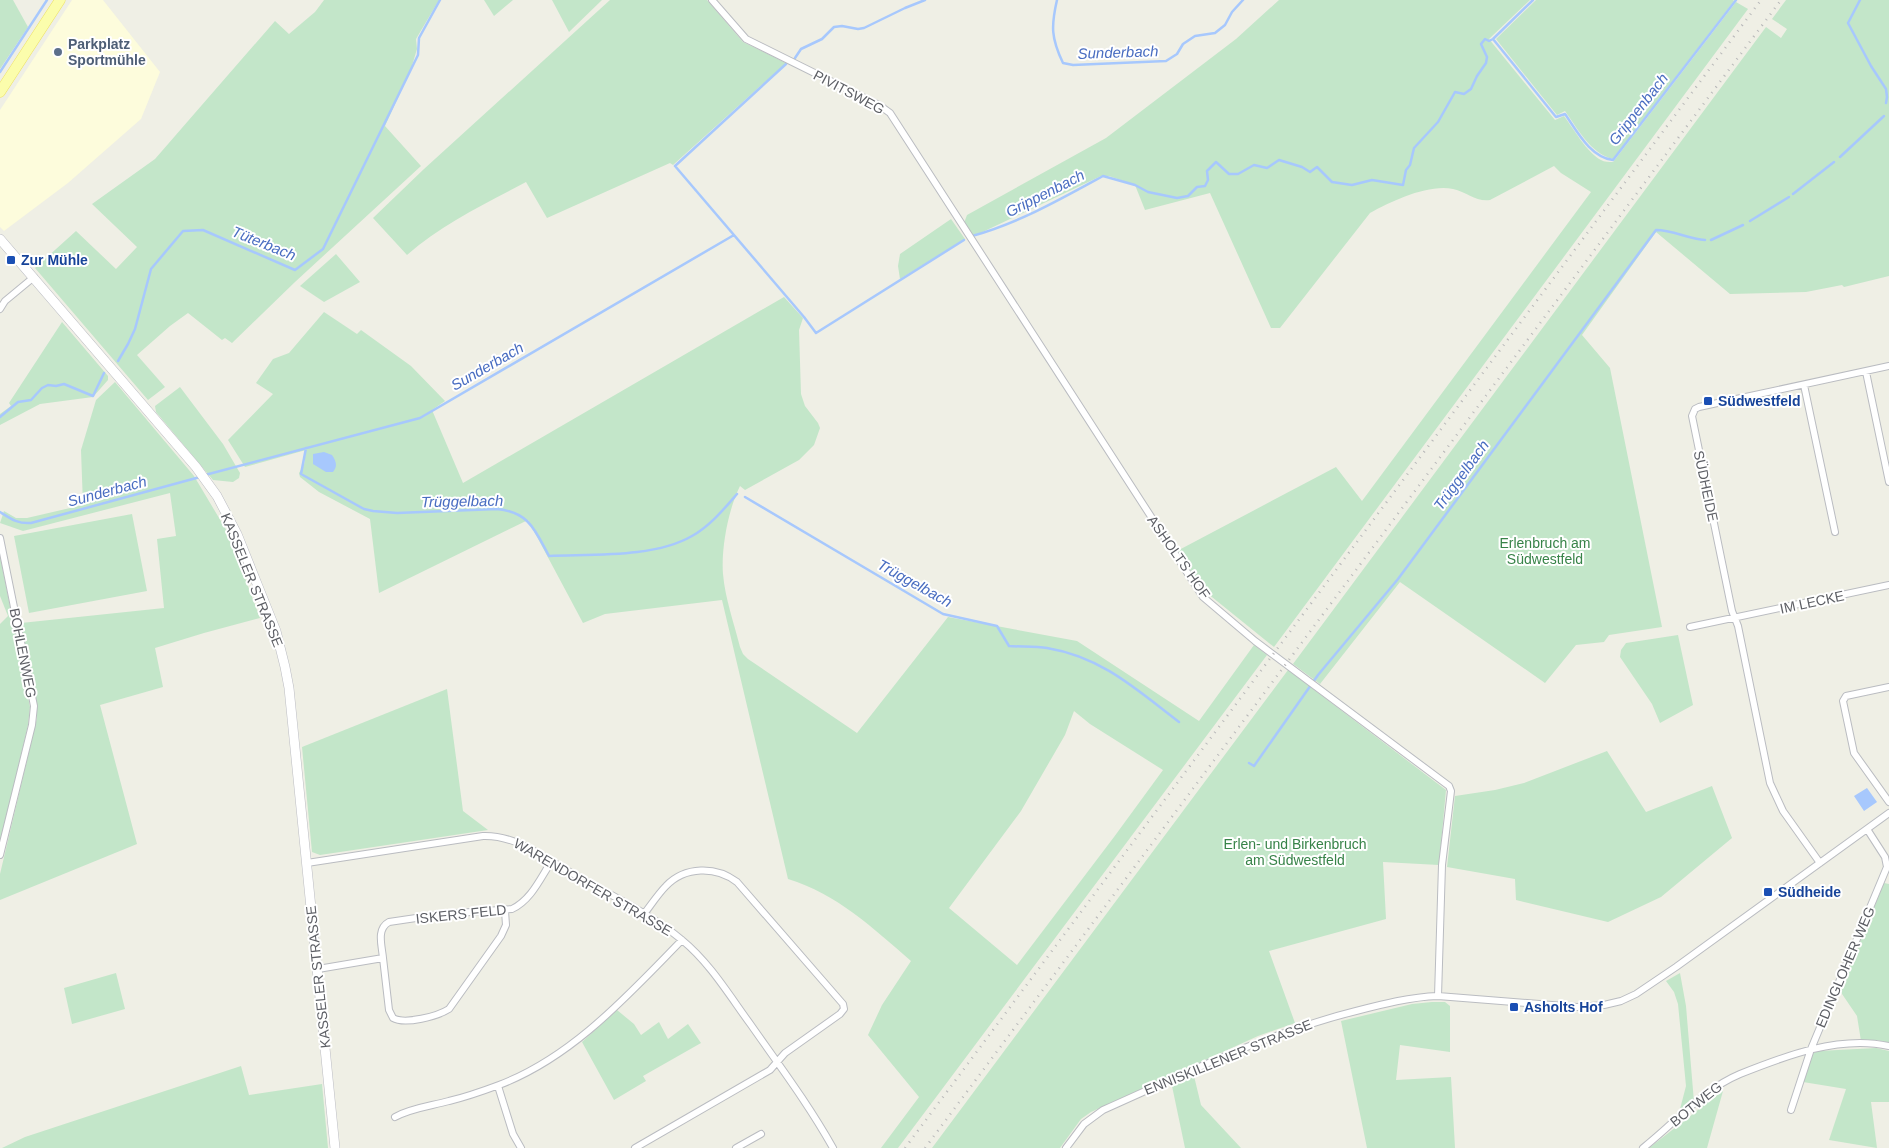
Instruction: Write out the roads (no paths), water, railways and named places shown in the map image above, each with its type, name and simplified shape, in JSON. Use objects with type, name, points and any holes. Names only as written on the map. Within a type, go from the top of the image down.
[{"type":"main road","points":[[0,92],[60,0]]},
{"type":"street","name":"PIVITSWEG","points":[[712,0],[746,39],[890,113],[956,217]]},
{"type":"street","name":"ASHOLTS HOF","points":[[956,217],[1203,597],[1255,641],[1449,786],[1451,791],[1442,866],[1438,996]]},
{"type":"street","name":"KASSELER STRASSE","points":[[0,239],[196,467],[209,485],[237,534],[281,649],[289,688],[335,1148]]},
{"type":"street","points":[[0,309],[3,299],[34,277]]},
{"type":"street","points":[[1835,532],[1804,385],[1889,366]]},
{"type":"street","points":[[1866,372],[1889,482]]},
{"type":"street","name":"SÜDHEIDE","points":[[1804,385],[1699,407],[1693,412],[1692,419],[1770,783],[1786,816],[1820,863]]},
{"type":"street","name":"BOHLENWEG","points":[[0,538],[34,706],[32,725],[0,855]]},
{"type":"street","name":"IM LECKE","points":[[1735,618],[1889,585]]},
{"type":"street","points":[[1690,628],[1735,618]]},
{"type":"street","points":[[1889,687],[1846,696],[1843,701],[1854,753],[1889,802]]},
{"type":"street","name":"ENNISKILLENER STRASSE","points":[[1066,1148],[1084,1124],[1103,1110],[1260,1041],[1336,1015],[1401,1000],[1438,996],[1578,1007],[1604,1005],[1621,1001],[1636,994],[1676,967],[1889,813]]},
{"type":"street","name":"EDINGLOHER WEG","points":[[1791,1110],[1811,1049],[1887,867],[1885,857],[1867,829]]},
{"type":"street","name":"WARENDORFER STRASSE","points":[[307,863],[482,836],[495,835],[518,842],[644,914],[682,940],[709,967],[810,1110],[833,1148]]},
{"type":"street","name":"ISKERS FELD","points":[[505,911],[506,925],[502,936],[453,1004],[444,1012],[404,1021],[393,1018],[389,1010],[383,958],[381,933],[385,924],[443,914],[505,911],[517,906],[530,896],[551,862]]},
{"type":"street","points":[[635,1148],[770,1070],[785,1053],[843,1012],[844,1006],[737,882],[723,873],[708,870],[686,874],[667,885],[644,914]]},
{"type":"street","points":[[394,1117],[407,1111],[498,1086],[530,1071],[573,1044],[638,985],[682,940]]},
{"type":"street","points":[[318,969],[383,958]]},
{"type":"street","name":"BOTWEG","points":[[1643,1148],[1709,1092],[1727,1080],[1752,1069],[1811,1049],[1826,1046],[1869,1043],[1889,1046]]},
{"type":"street","points":[[498,1086],[513,1134],[521,1148]]},
{"type":"street","points":[[736,1148],[761,1134]]},
{"type":"water","points":[[324,452],[332,455],[335,459],[336,466],[333,472],[326,472],[313,464],[313,454]]},
{"type":"water","points":[[1867,788],[1877,802],[1864,811],[1854,796]]},
{"type":"waterway","points":[[0,72],[47,0]]},
{"type":"waterway","name":"Tüterbach","points":[[118,361],[135,329],[151,269],[183,231],[203,230],[295,270],[323,249],[418,55],[419,38],[440,0]]},
{"type":"waterway","name":"Sunderbach","points":[[795,58],[801,49],[822,39],[834,27],[864,28],[925,0]]},
{"type":"waterway","name":"Sunderbach","points":[[1057,0],[1053,25],[1054,39],[1063,63],[1073,65],[1166,61],[1177,54],[1183,44],[1195,36],[1215,33],[1225,25],[1232,12],[1243,0]]},
{"type":"waterway","name":"Grippenbach","points":[[972,236],[1023,217],[1103,176],[1135,185],[1148,192],[1177,198],[1188,196],[1197,187],[1205,186],[1208,180],[1207,171],[1216,162],[1229,174],[1238,174],[1254,165],[1267,168],[1279,160],[1302,167],[1310,172],[1317,167],[1332,182],[1352,185],[1372,180],[1403,185],[1414,148],[1438,122],[1455,92],[1464,94],[1471,89],[1486,63],[1487,57],[1481,44],[1485,39],[1489,41],[1493,39],[1533,0]]},
{"type":"waterway","name":"Grippenbach","points":[[1493,39],[1556,117],[1565,114],[1591,149],[1597,154],[1613,160],[1736,0]]},
{"type":"waterway","name":"Trüggelbach","points":[[1860,0],[1848,23],[1871,66],[1886,89],[1886,103]]},
{"type":"waterway","name":"Trüggelbach","points":[[786,64],[675,166],[816,333],[964,240]]},
{"type":"waterway","name":"Trüggelbach","points":[[1840,157],[1884,116]]},
{"type":"waterway","name":"Trüggelbach","points":[[1793,194],[1834,162]]},
{"type":"waterway","name":"Trüggelbach","points":[[1750,221],[1789,197]]},
{"type":"waterway","name":"Trüggelbach","points":[[1711,240],[1743,225]]},
{"type":"waterway","name":"Trüggelbach","points":[[1249,763],[1254,766],[1318,675],[1398,579],[1656,230],[1705,240]]},
{"type":"waterway","name":"Sunderbach","points":[[205,475],[420,418],[734,235]]},
{"type":"waterway","name":"Tüterbach","points":[[0,417],[18,402],[31,400],[42,388],[48,385],[64,384],[93,396],[104,373]]},
{"type":"waterway","name":"Trüggelbach","points":[[306,448],[301,474],[364,509],[397,513],[497,509],[508,511],[524,518],[530,524],[549,556],[622,554],[660,548],[677,543],[705,527],[737,494]]},
{"type":"waterway","name":"Sunderbach","points":[[0,512],[18,522],[31,523],[200,477]]},
{"type":"waterway","name":"Trüggelbach","points":[[745,497],[943,614],[997,626],[1009,646],[1038,647],[1067,652],[1102,667],[1118,676],[1179,722]]},
{"type":"railway","points":[[905,1148],[1761,0]]},
{"type":"railway","points":[[925,1148],[1781,0]]},
{"type":"place","name":"Parkplatz Sportmühle","points":[[58,52]]},
{"type":"place","name":"Zur Mühle","points":[[11,260]]},
{"type":"place","name":"Südwestfeld","points":[[1708,401]]},
{"type":"place","name":"Südheide","points":[[1768,892]]},
{"type":"place","name":"Asholts Hof","points":[[1514,1007]]},
{"type":"park label","name":"Erlenbruch am Südwestfeld","points":[[1545,552]]},
{"type":"park label","name":"Erlen- und Birkenbruch am Südwestfeld","points":[[1295,852]]}]
